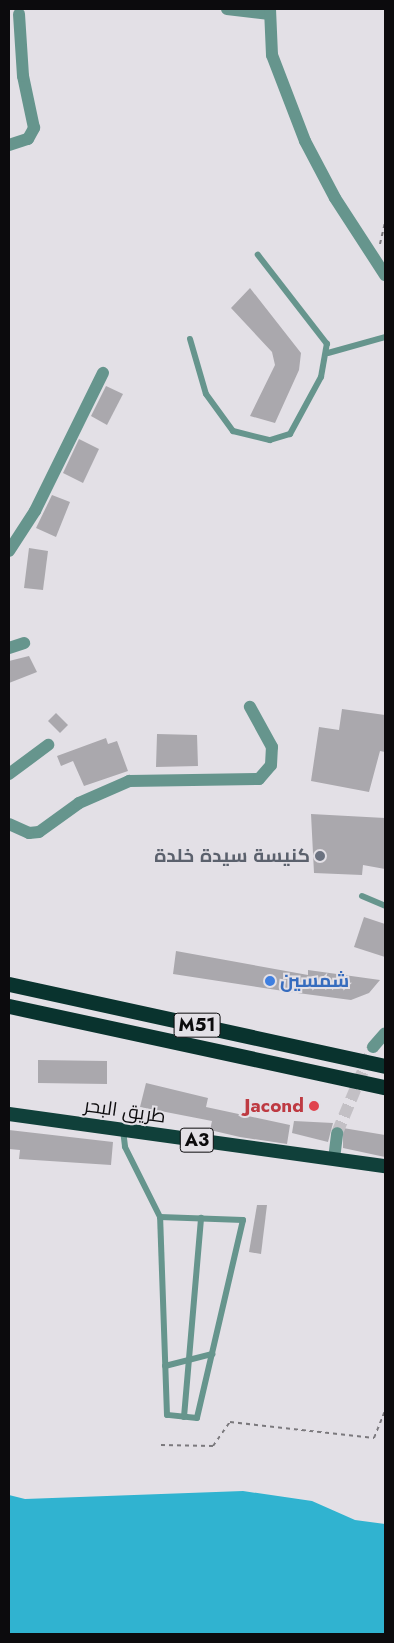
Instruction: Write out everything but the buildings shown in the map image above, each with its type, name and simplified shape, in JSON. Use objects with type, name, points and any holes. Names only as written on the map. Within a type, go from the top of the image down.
[{"type":"highway","name":"M51","points":[[9,984],[385,1066]]},
{"type":"highway","name":"M51","points":[[9,1006],[385,1087]]},
{"type":"highway","name":"طريق البحر","points":[[9,1114],[385,1166]]},
{"type":"street","points":[[228,9],[270,11],[272,54],[305,141],[335,198],[385,275]]},
{"type":"street","points":[[9,145],[28,140],[34,128],[23,76],[19,14]]},
{"type":"street","points":[[9,551],[35,511],[103,373]]},
{"type":"street","points":[[9,648],[24,643]]},
{"type":"street","points":[[9,824],[29,833],[39,832],[79,803],[129,781],[259,779],[271,764],[272,748],[250,707]]},
{"type":"street","points":[[9,774],[48,745]]},
{"type":"street","points":[[373,1048],[385,1033]]},
{"type":"street","points":[[334,1159],[337,1133]]},
{"type":"lane","points":[[190,339],[213,408],[234,431],[252,439],[270,440],[290,434],[307,407],[328,353],[324,334],[258,256]]},
{"type":"lane","points":[[328,353],[385,336]]},
{"type":"lane","points":[[362,896],[385,906]]},
{"type":"lane","points":[[123,1129],[126,1147],[160,1216],[167,1415],[197,1418],[243,1220],[160,1216]]},
{"type":"lane","points":[[184,1417],[201,1218]]},
{"type":"lane","points":[[165,1366],[212,1354]]},
{"type":"path","points":[[376,261],[385,223]]},
{"type":"path","points":[[161,1445],[213,1446],[230,1422],[374,1438],[385,1411]]},
{"type":"water","points":[[243,1491],[312,1501],[355,1520],[385,1524],[385,1634],[9,1634],[9,1495],[25,1499]]},
{"type":"tunnel","points":[[337,1133],[373,1047]]},
{"type":"place","name":"كنيسة سيدة خلدة","points":[[320,856]]},
{"type":"place","name":"شمسين","points":[[270,981]]},
{"type":"place","name":"Jacond","points":[[314,1106]]}]
